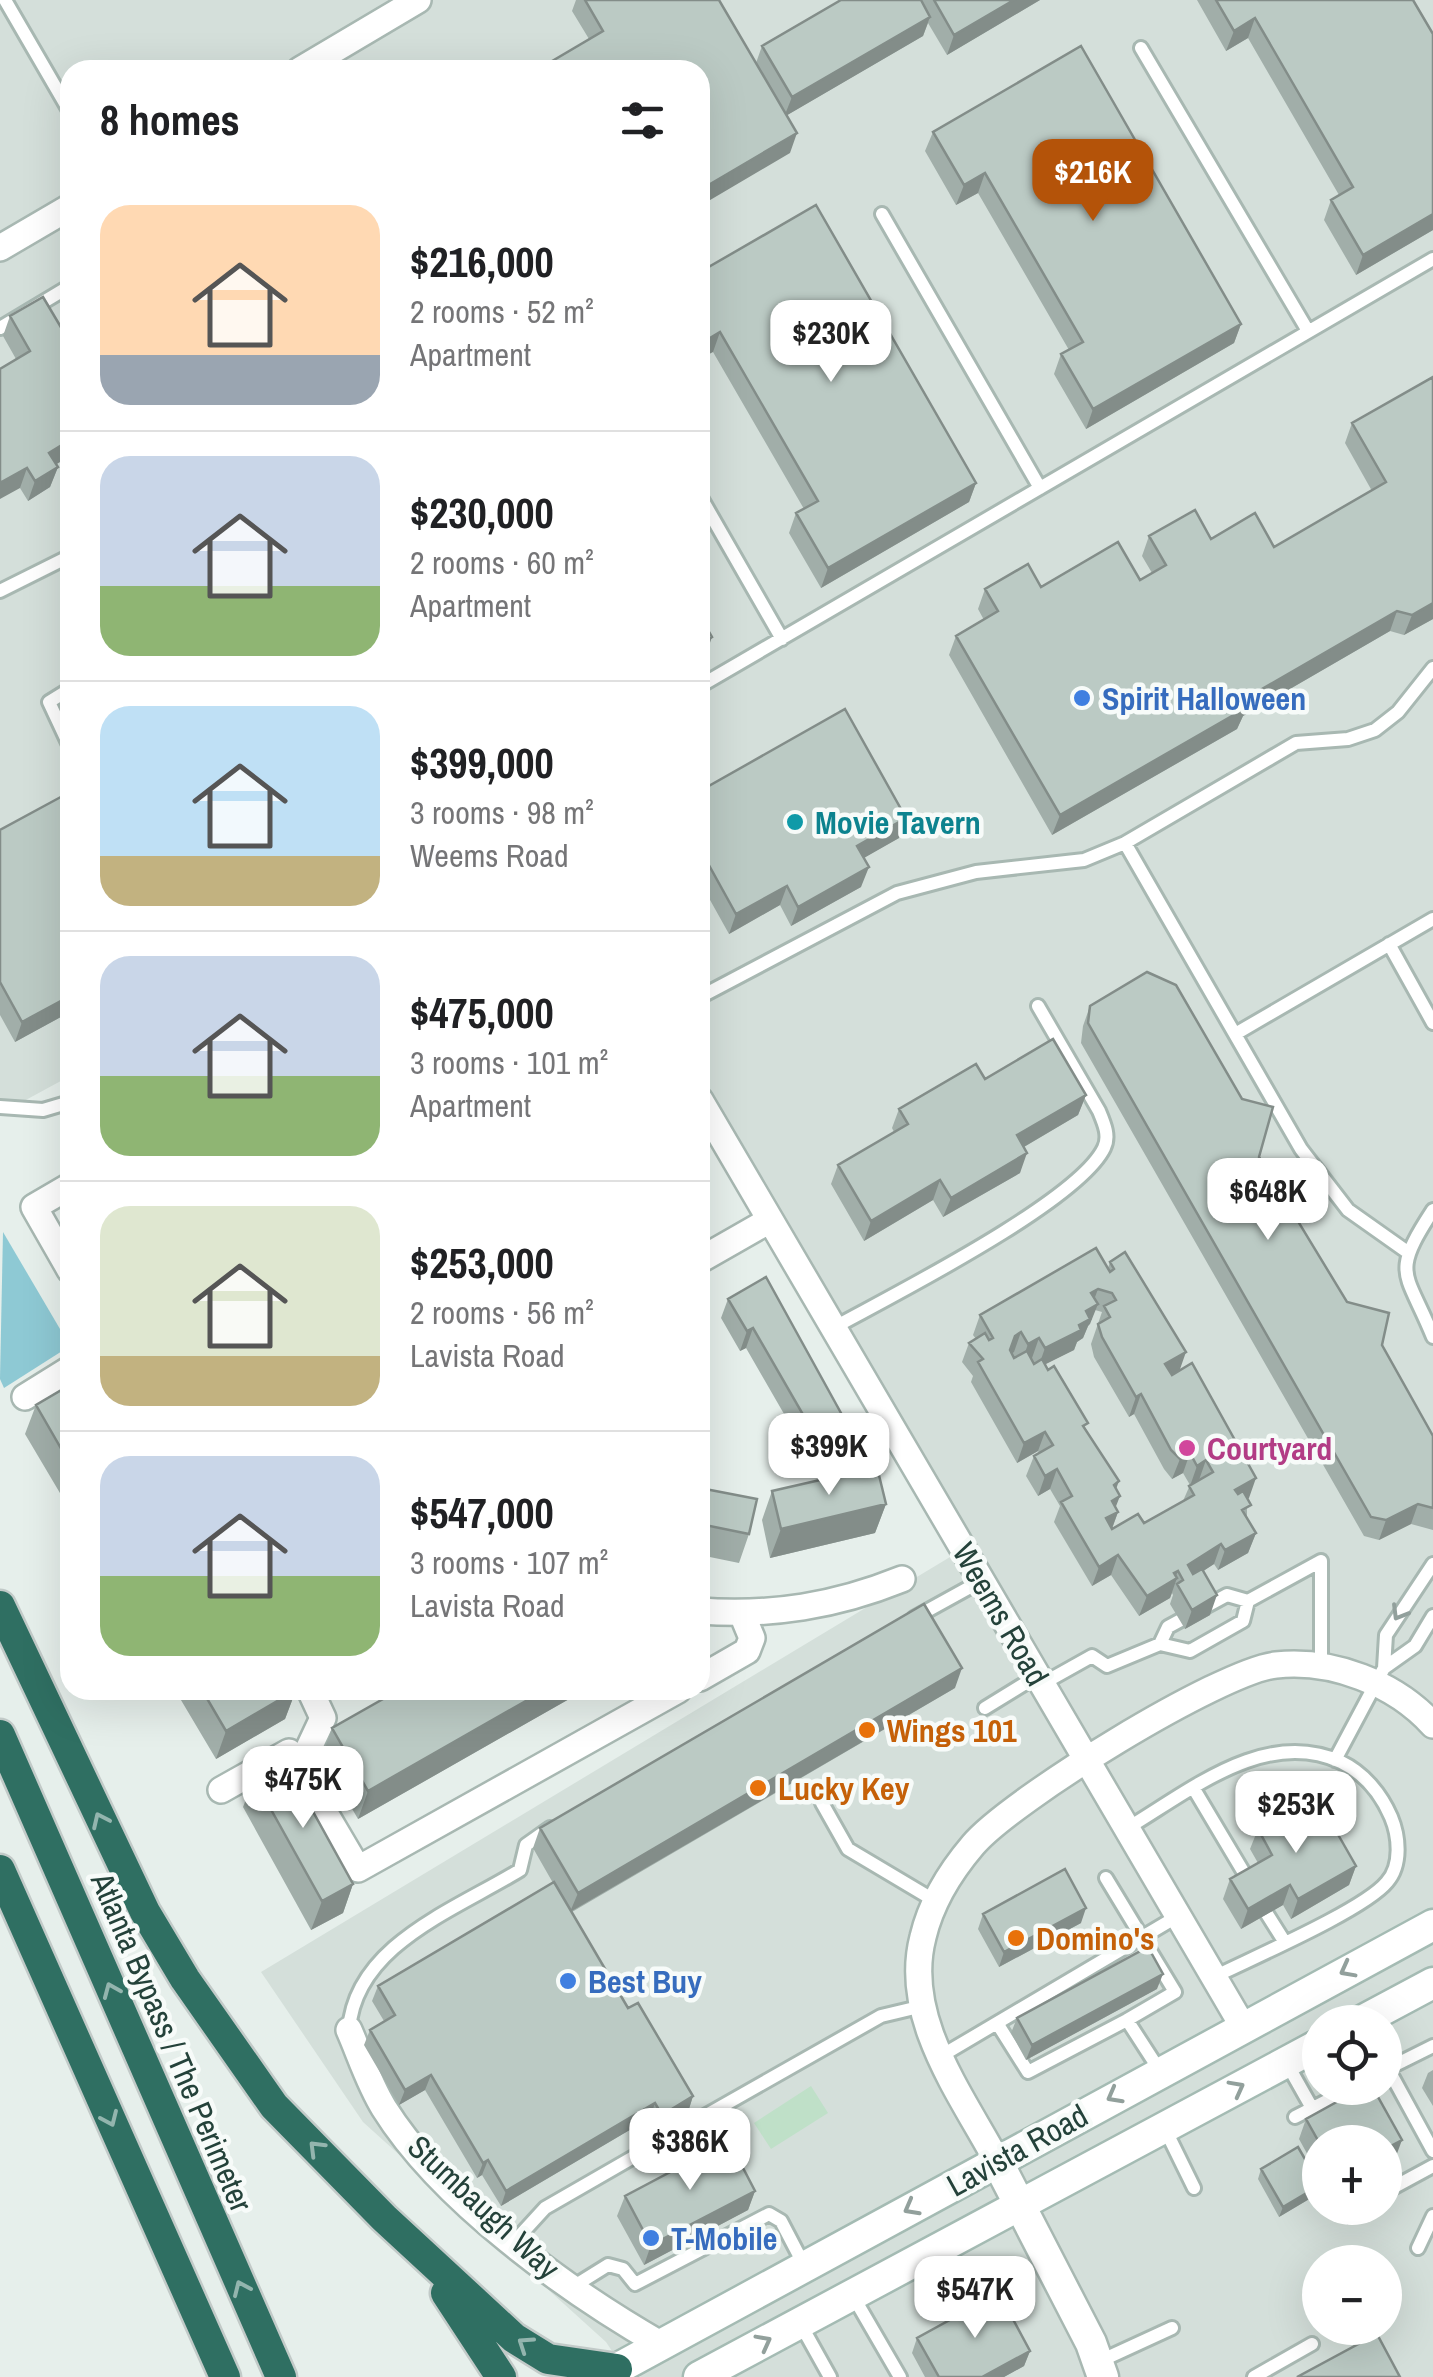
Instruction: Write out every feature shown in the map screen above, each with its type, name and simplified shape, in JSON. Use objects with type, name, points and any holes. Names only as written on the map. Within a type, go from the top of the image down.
[{"type":"highway","points":[[0,1606],[145,1912],[185,1980],[274,2106],[384,2218],[531,2350],[571,2365],[609,2373]]},
{"type":"highway","name":"Atlanta Bypass / The Perimeter","points":[[0,1735],[281,2377]]},
{"type":"highway","points":[[0,1870],[224,2377]]},
{"type":"highway","points":[[384,2218],[455,2304],[501,2377]]},
{"type":"main road","name":"Lavista Road","points":[[609,2373],[1242,2025],[1422,1931],[1433,1912]]},
{"type":"main road","points":[[1394,2005],[1433,1984]]},
{"type":"main road","name":"Lavista Road","points":[[700,2377],[1302,2054]]},
{"type":"main road","points":[[997,2161],[1102,2373]]},
{"type":"street","points":[[317,60],[418,0]]},
{"type":"street","points":[[0,248],[60,213]]},
{"type":"street","name":"Weems Road","points":[[710,1117],[1242,2025]]},
{"type":"street","points":[[60,1192],[34,1207],[60,1252]]},
{"type":"street","points":[[710,1254],[770,1220]]},
{"type":"street","points":[[24,1397],[60,1376]]},
{"type":"street","points":[[710,1612],[742,1614],[834,1602],[902,1578]]},
{"type":"street","points":[[710,1672],[747,1651],[752,1638],[742,1614]]},
{"type":"street","points":[[997,2161],[927,2030],[919,1981],[922,1938],[936,1902],[943,1885],[975,1842],[1013,1809],[1086,1760],[1239,1676],[1274,1665],[1321,1665],[1379,1676],[1433,1725]]},
{"type":"street","points":[[299,1769],[323,1718],[315,1700]]},
{"type":"street","points":[[221,1790],[289,1752],[358,1869],[660,1700]]},
{"type":"street","name":"Stumbaugh Way","points":[[349,2030],[383,2107],[429,2164],[513,2243],[571,2288],[662,2345]]},
{"type":"lane","points":[[5,0],[60,95]]},
{"type":"lane","points":[[1142,48],[1308,331]]},
{"type":"lane","points":[[882,214],[1040,488]]},
{"type":"lane","points":[[710,680],[1433,259]]},
{"type":"lane","points":[[0,328],[60,292]]},
{"type":"lane","points":[[710,513],[782,638]]},
{"type":"lane","points":[[0,591],[60,561]]},
{"type":"lane","points":[[710,992],[896,893],[976,872],[1084,860],[1125,843],[1296,744],[1348,739],[1375,730],[1398,712],[1433,668]]},
{"type":"lane","points":[[60,695],[49,702],[60,726]]},
{"type":"lane","points":[[1125,843],[1301,1149],[1348,1210],[1406,1251]]},
{"type":"lane","points":[[1236,1034],[1433,919]]},
{"type":"lane","points":[[1389,944],[1433,1024]]},
{"type":"lane","points":[[833,1328],[991,1241],[1092,1165],[1106,1146],[1106,1127],[1099,1111],[1038,1006]]},
{"type":"lane","points":[[0,1107],[43,1110],[60,1105]]},
{"type":"lane","points":[[1433,1210],[1406,1251],[1410,1289],[1433,1337]]},
{"type":"lane","points":[[985,1708],[1092,1656],[1107,1666],[1117,1665],[1160,1644],[1168,1627],[1226,1595],[1248,1601],[1321,1561],[1321,1665]]},
{"type":"lane","points":[[1336,1760],[1379,1676],[1386,1635],[1433,1564]]},
{"type":"lane","points":[[895,1628],[981,1581]]},
{"type":"lane","points":[[1160,1644],[1190,1651],[1243,1621],[1248,1601]]},
{"type":"lane","points":[[1379,1676],[1415,1646],[1433,1616]]},
{"type":"lane","points":[[1126,1828],[1263,1753],[1320,1753],[1368,1780],[1380,1796],[1397,1840],[1397,1864],[1390,1880],[1378,1891],[1214,1977]]},
{"type":"lane","points":[[1194,1789],[1250,1883]]},
{"type":"lane","points":[[822,1803],[848,1850],[936,1902]]},
{"type":"lane","points":[[349,2030],[351,2003],[370,1968],[396,1946],[520,1870],[526,1845],[572,1815]]},
{"type":"lane","points":[[997,2023],[1028,2072],[1056,2051],[1110,2021],[1127,2020],[1141,2004],[1175,1992],[1106,1878]]},
{"type":"lane","points":[[1267,1914],[1284,1942]]},
{"type":"lane","points":[[941,2056],[1178,1916]]},
{"type":"lane","points":[[1112,1955],[1122,1973]]},
{"type":"lane","points":[[1083,1972],[1093,1989]]},
{"type":"lane","points":[[1058,1987],[1068,2003]]},
{"type":"lane","points":[[1030,2004],[1038,2019]]},
{"type":"lane","points":[[513,2243],[545,2208],[703,2116],[882,2016],[923,2006]]},
{"type":"lane","points":[[1127,2020],[1160,2071]]},
{"type":"lane","points":[[1402,2061],[1433,2046]]},
{"type":"lane","points":[[1286,2062],[1312,2108]]},
{"type":"lane","points":[[1402,2095],[1432,2145]]},
{"type":"lane","points":[[1295,2116],[1318,2105]]},
{"type":"lane","points":[[1164,2127],[1194,2188]]},
{"type":"lane","points":[[1402,2183],[1433,2166]]},
{"type":"lane","points":[[571,2288],[608,2265],[624,2269],[634,2284],[770,2214],[781,2221],[805,2268]]},
{"type":"lane","points":[[1418,2248],[1433,2216]]},
{"type":"lane","points":[[852,2294],[900,2377]]},
{"type":"lane","points":[[800,2322],[830,2377]]},
{"type":"lane","points":[[1102,2373],[1172,2328]]},
{"type":"lane","points":[[1254,2377],[1310,2345]]},
{"type":"shaded area","points":[[0,0],[1433,0],[1433,2377],[641,2377],[622,2366],[606,2342],[363,2122],[261,1972],[965,1548],[710,1120],[710,60],[60,60],[60,1081],[0,1114]]},
{"type":"green space","points":[[811,2086],[828,2113],[771,2149],[754,2123]]},
{"type":"water","points":[[3,1232],[60,1329],[60,1352],[4,1388],[0,1379]]},
{"type":"building","points":[[585,0],[719,0],[797,133],[710,184],[710,60],[554,60],[603,31]]},
{"type":"building","points":[[841,0],[921,0],[930,17],[792,97],[762,46]]},
{"type":"building","points":[[934,0],[1014,0],[954,35]]},
{"type":"building","points":[[1216,0],[1413,0],[1433,34],[1433,214],[1363,255],[1331,200],[1353,187],[1255,18],[1234,31]]},
{"type":"building","points":[[1081,46],[1241,324],[1093,409],[1061,354],[1083,342],[985,173],[964,185],[933,132]]},
{"type":"building","points":[[816,205],[976,483],[828,568],[796,513],[818,501],[720,332],[710,338],[710,266]]},
{"type":"building","points":[[43,297],[60,326],[60,446],[49,453],[58,467],[35,481],[27,468],[0,483],[0,369],[30,351],[10,316]]},
{"type":"building","points":[[1433,377],[1433,603],[1412,615],[1397,611],[1250,696],[1244,709],[1060,815],[956,636],[998,611],[985,589],[1028,564],[1041,587],[1118,542],[1140,580],[1166,565],[1149,536],[1195,510],[1211,539],[1255,513],[1274,547],[1386,482],[1352,423]]},
{"type":"building","name":"Movie Tavern","points":[[845,709],[906,818],[857,846],[869,867],[798,907],[787,886],[736,914],[710,867],[710,785]]},
{"type":"building","points":[[60,797],[60,1001],[22,1022],[0,982],[0,830]]},
{"type":"building","points":[[1147,972],[1176,985],[1242,1099],[1273,1107],[1259,1157],[1347,1302],[1389,1313],[1382,1345],[1433,1436],[1433,1508],[1418,1504],[1386,1520],[1371,1517],[1088,1023],[1090,1006]]},
{"type":"building","points":[[1053,1039],[1086,1095],[1017,1135],[1027,1153],[951,1198],[940,1180],[871,1221],[838,1165],[908,1124],[899,1109],[976,1064],[985,1079]]},
{"type":"building","name":"Courtyard","points":[[1096,1248],[1110,1272],[1114,1269],[1110,1262],[1125,1252],[1186,1352],[1165,1364],[1172,1375],[1192,1363],[1256,1478],[1235,1490],[1238,1494],[1243,1491],[1251,1505],[1242,1510],[1256,1533],[1225,1550],[1221,1544],[1188,1565],[1193,1574],[1202,1569],[1217,1595],[1192,1610],[1177,1584],[1183,1580],[1178,1571],[1174,1573],[1177,1578],[1147,1596],[1118,1555],[1099,1567],[1061,1502],[1072,1496],[1057,1469],[1045,1476],[1034,1456],[1053,1445],[1045,1432],[1024,1443],[978,1362],[983,1359],[969,1343],[985,1333],[989,1340],[993,1338],[980,1315]],"holes":[[[1098,1289],[1112,1293],[1116,1300],[1104,1306],[1110,1317],[1098,1324],[1102,1337],[1136,1397],[1141,1394],[1171,1450],[1180,1459],[1190,1453],[1197,1466],[1206,1460],[1213,1472],[1189,1486],[1194,1495],[1144,1523],[1138,1514],[1112,1529],[1106,1518],[1118,1512],[1112,1501],[1120,1496],[1114,1485],[1119,1481],[1083,1426],[1088,1423],[1054,1366],[1048,1370],[1042,1359],[1034,1364],[1027,1351],[1014,1358],[1010,1350],[1015,1336],[1021,1332],[1028,1344],[1039,1338],[1045,1348],[1081,1330],[1079,1325],[1090,1319],[1086,1311],[1098,1304],[1091,1293]]]},
{"type":"building","points":[[766,1277],[852,1433],[818,1453],[799,1421],[805,1418],[753,1328],[747,1331],[728,1299]]},
{"type":"building","points":[[60,1391],[60,1447],[36,1405]]},
{"type":"building","points":[[877,1467],[886,1504],[781,1529],[772,1491]]},
{"type":"building","points":[[710,1490],[757,1499],[749,1534],[710,1526]]},
{"type":"building","points":[[924,1604],[962,1668],[578,1893],[540,1828]]},
{"type":"building","points":[[208,1700],[279,1700],[226,1731]]},
{"type":"building","points":[[381,1700],[527,1700],[368,1791],[332,1728]]},
{"type":"building","points":[[285,1761],[353,1884],[322,1901],[254,1779]]},
{"type":"building","points":[[1316,1796],[1356,1866],[1298,1899],[1290,1885],[1248,1909],[1230,1879],[1272,1855],[1258,1829]]},
{"type":"building","points":[[1065,1869],[1086,1908],[1004,1952],[983,1914]]},
{"type":"building","points":[[554,1882],[628,2008],[638,2003],[693,2096],[662,2115],[655,2103],[506,2191],[488,2160],[483,2163],[431,2075],[405,2090],[370,2030],[395,2015],[378,1986]]},
{"type":"building","points":[[1148,1947],[1163,1974],[1032,2045],[1017,2018]]},
{"type":"building","points":[[1331,2105],[1382,2105],[1394,2125],[1309,2125],[1306,2119]]},
{"type":"building","points":[[729,2141],[755,2191],[651,2245],[625,2196]]},
{"type":"building","points":[[1298,2147],[1302,2154],[1302,2196],[1283,2207],[1261,2169]]},
{"type":"building","points":[[999,2293],[1030,2351],[982,2377],[939,2377],[917,2338]]},
{"type":"building","points":[[1357,2345],[1383,2345],[1400,2377],[1297,2377]]},
{"type":"place","name":"Spirit Halloween","points":[[1082,698]]},
{"type":"place","name":"Movie Tavern","points":[[795,822]]},
{"type":"place","name":"Courtyard","points":[[1187,1448]]},
{"type":"place","name":"Wings 101","points":[[867,1730]]},
{"type":"place","name":"Lucky Key","points":[[758,1788]]},
{"type":"place","name":"Domino's","points":[[1016,1938]]},
{"type":"place","name":"Best Buy","points":[[568,1981]]},
{"type":"place","name":"T-Mobile","points":[[651,2238]]}]
